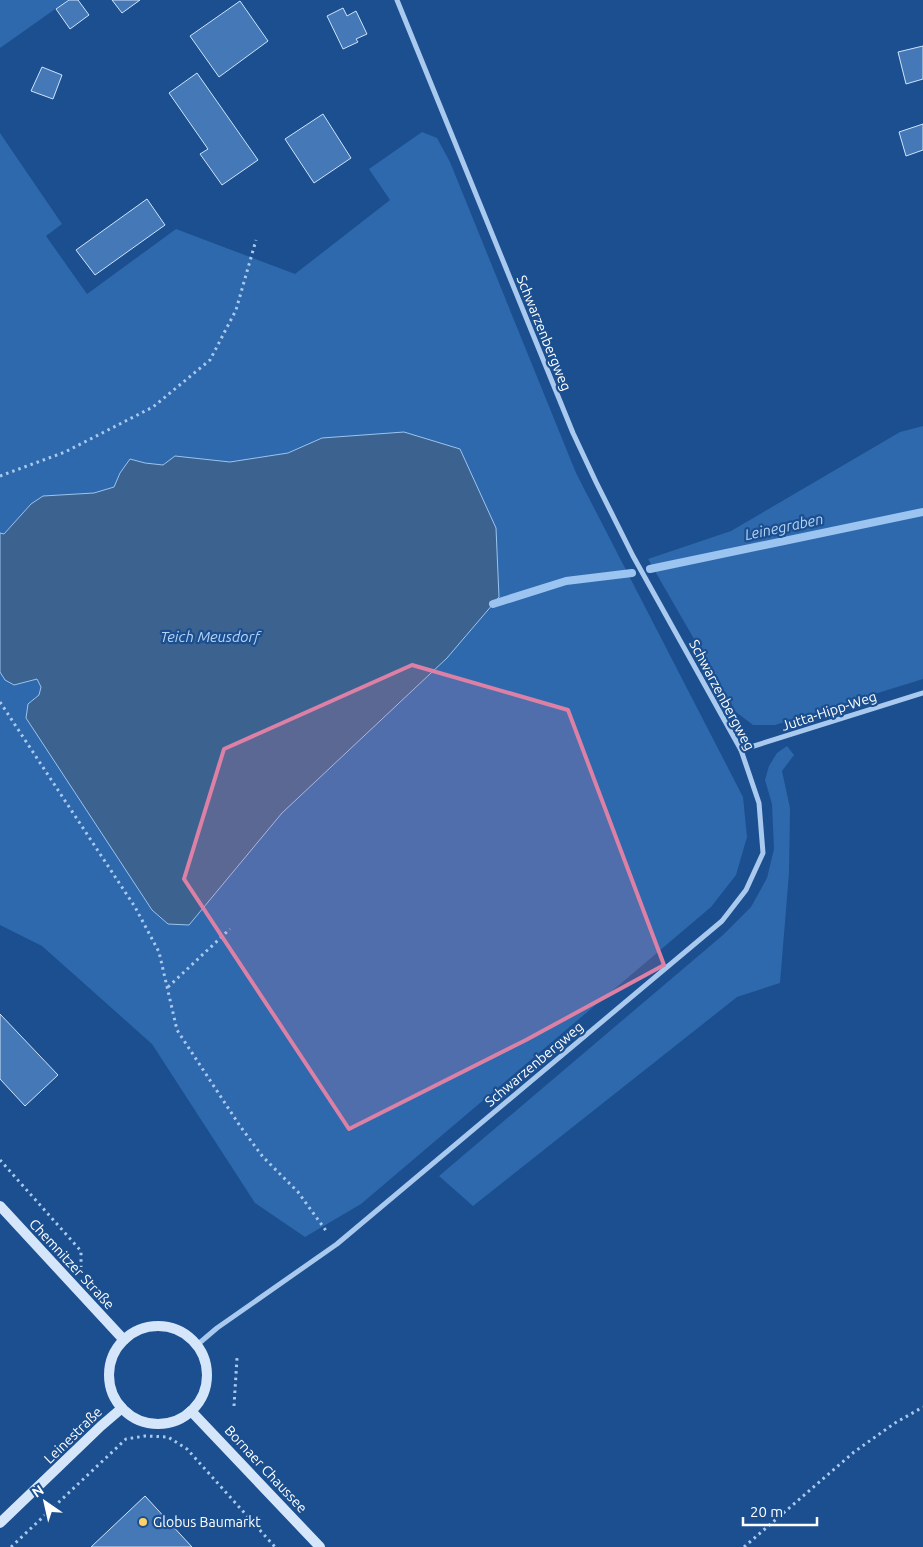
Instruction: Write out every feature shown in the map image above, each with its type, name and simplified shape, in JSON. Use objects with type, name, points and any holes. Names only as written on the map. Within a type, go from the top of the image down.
[{"type":"main road","name":"Chemnitzer Straße","points":[[0,1206],[124,1340]]},
{"type":"main road","points":[[158,1326],[177,1330],[197,1345],[206,1368],[206,1383],[201,1399],[191,1411],[175,1421],[159,1424],[138,1420],[122,1408],[111,1388],[110,1371],[116,1351],[124,1340],[133,1333],[158,1326]]},
{"type":"main road","name":"Leinestraße","points":[[0,1523],[122,1408]]},
{"type":"main road","name":"Bornaer Chaussee","points":[[191,1411],[320,1547]]},
{"type":"street","name":"Schwarzenbergweg","points":[[197,1345],[217,1328],[337,1244],[722,921],[746,890],[763,853],[759,802],[741,750],[633,556],[573,433],[397,0]]},
{"type":"street","name":"Jutta-Hipp-Weg","points":[[741,750],[923,693]]},
{"type":"path","points":[[0,476],[65,452],[153,407],[210,360],[236,310],[256,240]]},
{"type":"path","points":[[0,702],[135,907],[159,952],[177,1030],[240,1126],[263,1157],[298,1192],[327,1232]]},
{"type":"path","points":[[167,987],[230,929]]},
{"type":"path","points":[[0,1160],[80,1251]]},
{"type":"path","points":[[234,1406],[237,1358]]},
{"type":"path","points":[[744,1547],[854,1452],[895,1423],[923,1407]]},
{"type":"path","points":[[11,1547],[126,1439],[145,1436],[168,1437],[187,1450],[275,1547]]},
{"type":"highlighted area","points":[[412,665],[568,710],[664,965],[526,1040],[349,1129],[184,879],[224,749]]},
{"type":"shaded area","points":[[0,0],[68,0],[0,48]]},
{"type":"shaded area","points":[[422,132],[437,138],[450,162],[576,473],[743,797],[747,837],[736,875],[711,907],[361,1204],[305,1237],[255,1203],[152,1044],[42,946],[0,925],[0,672],[5,680],[14,685],[37,679],[41,687],[39,695],[28,704],[26,718],[152,910],[189,925],[282,813],[322,438],[288,453],[230,462],[175,456],[163,465],[130,459],[120,473],[114,487],[94,493],[43,496],[31,504],[4,534],[0,533],[0,133],[62,224],[46,236],[87,294],[176,229],[295,274],[390,200],[369,169]]},
{"type":"shaded area","points":[[923,426],[923,679],[775,725],[753,725],[736,712],[648,559],[731,531],[900,432]]},
{"type":"shaded area","points":[[787,746],[794,755],[782,771],[790,808],[789,873],[780,983],[737,997],[473,1206],[439,1176],[723,935],[751,907],[767,878],[774,849],[772,804],[765,780],[769,766],[777,753]]},
{"type":"water","name":"Teich Meusdorf","points":[[404,432],[460,449],[496,528],[499,597],[447,658],[282,813],[189,925],[168,924],[152,910],[26,718],[28,704],[39,695],[41,687],[37,679],[14,685],[5,680],[0,672],[0,533],[4,534],[31,504],[43,496],[94,493],[114,487],[120,473],[130,459],[163,465],[175,456],[230,462],[288,453],[322,438]]},
{"type":"building","points":[[69,0],[78,0],[89,15],[70,29],[56,9]]},
{"type":"building","points":[[112,0],[140,0],[122,13]]},
{"type":"building","points":[[240,1],[268,41],[219,77],[190,36]]},
{"type":"building","points":[[343,8],[347,16],[356,11],[367,34],[356,39],[358,42],[343,49],[327,16]]},
{"type":"building","points":[[923,46],[923,79],[906,84],[898,52]]},
{"type":"building","points":[[42,67],[62,75],[53,99],[31,91]]},
{"type":"building","points":[[197,73],[258,160],[222,185],[200,154],[208,149],[169,93]]},
{"type":"building","points":[[323,114],[351,158],[314,183],[285,139]]},
{"type":"building","points":[[923,124],[923,150],[906,156],[899,132]]},
{"type":"building","points":[[147,199],[165,225],[95,275],[76,250]]},
{"type":"building","points":[[0,1014],[58,1075],[25,1106],[0,1079]]},
{"type":"building","name":"Globus Baumarkt","points":[[145,1496],[192,1547],[91,1547]]},
{"type":"waterway","name":"Leinegraben","points":[[650,569],[923,512]]},
{"type":"waterway","name":"Leinegraben","points":[[493,604],[566,581],[632,573]]},
{"type":"place","name":"Globus Baumarkt","points":[[143,1522]]}]
